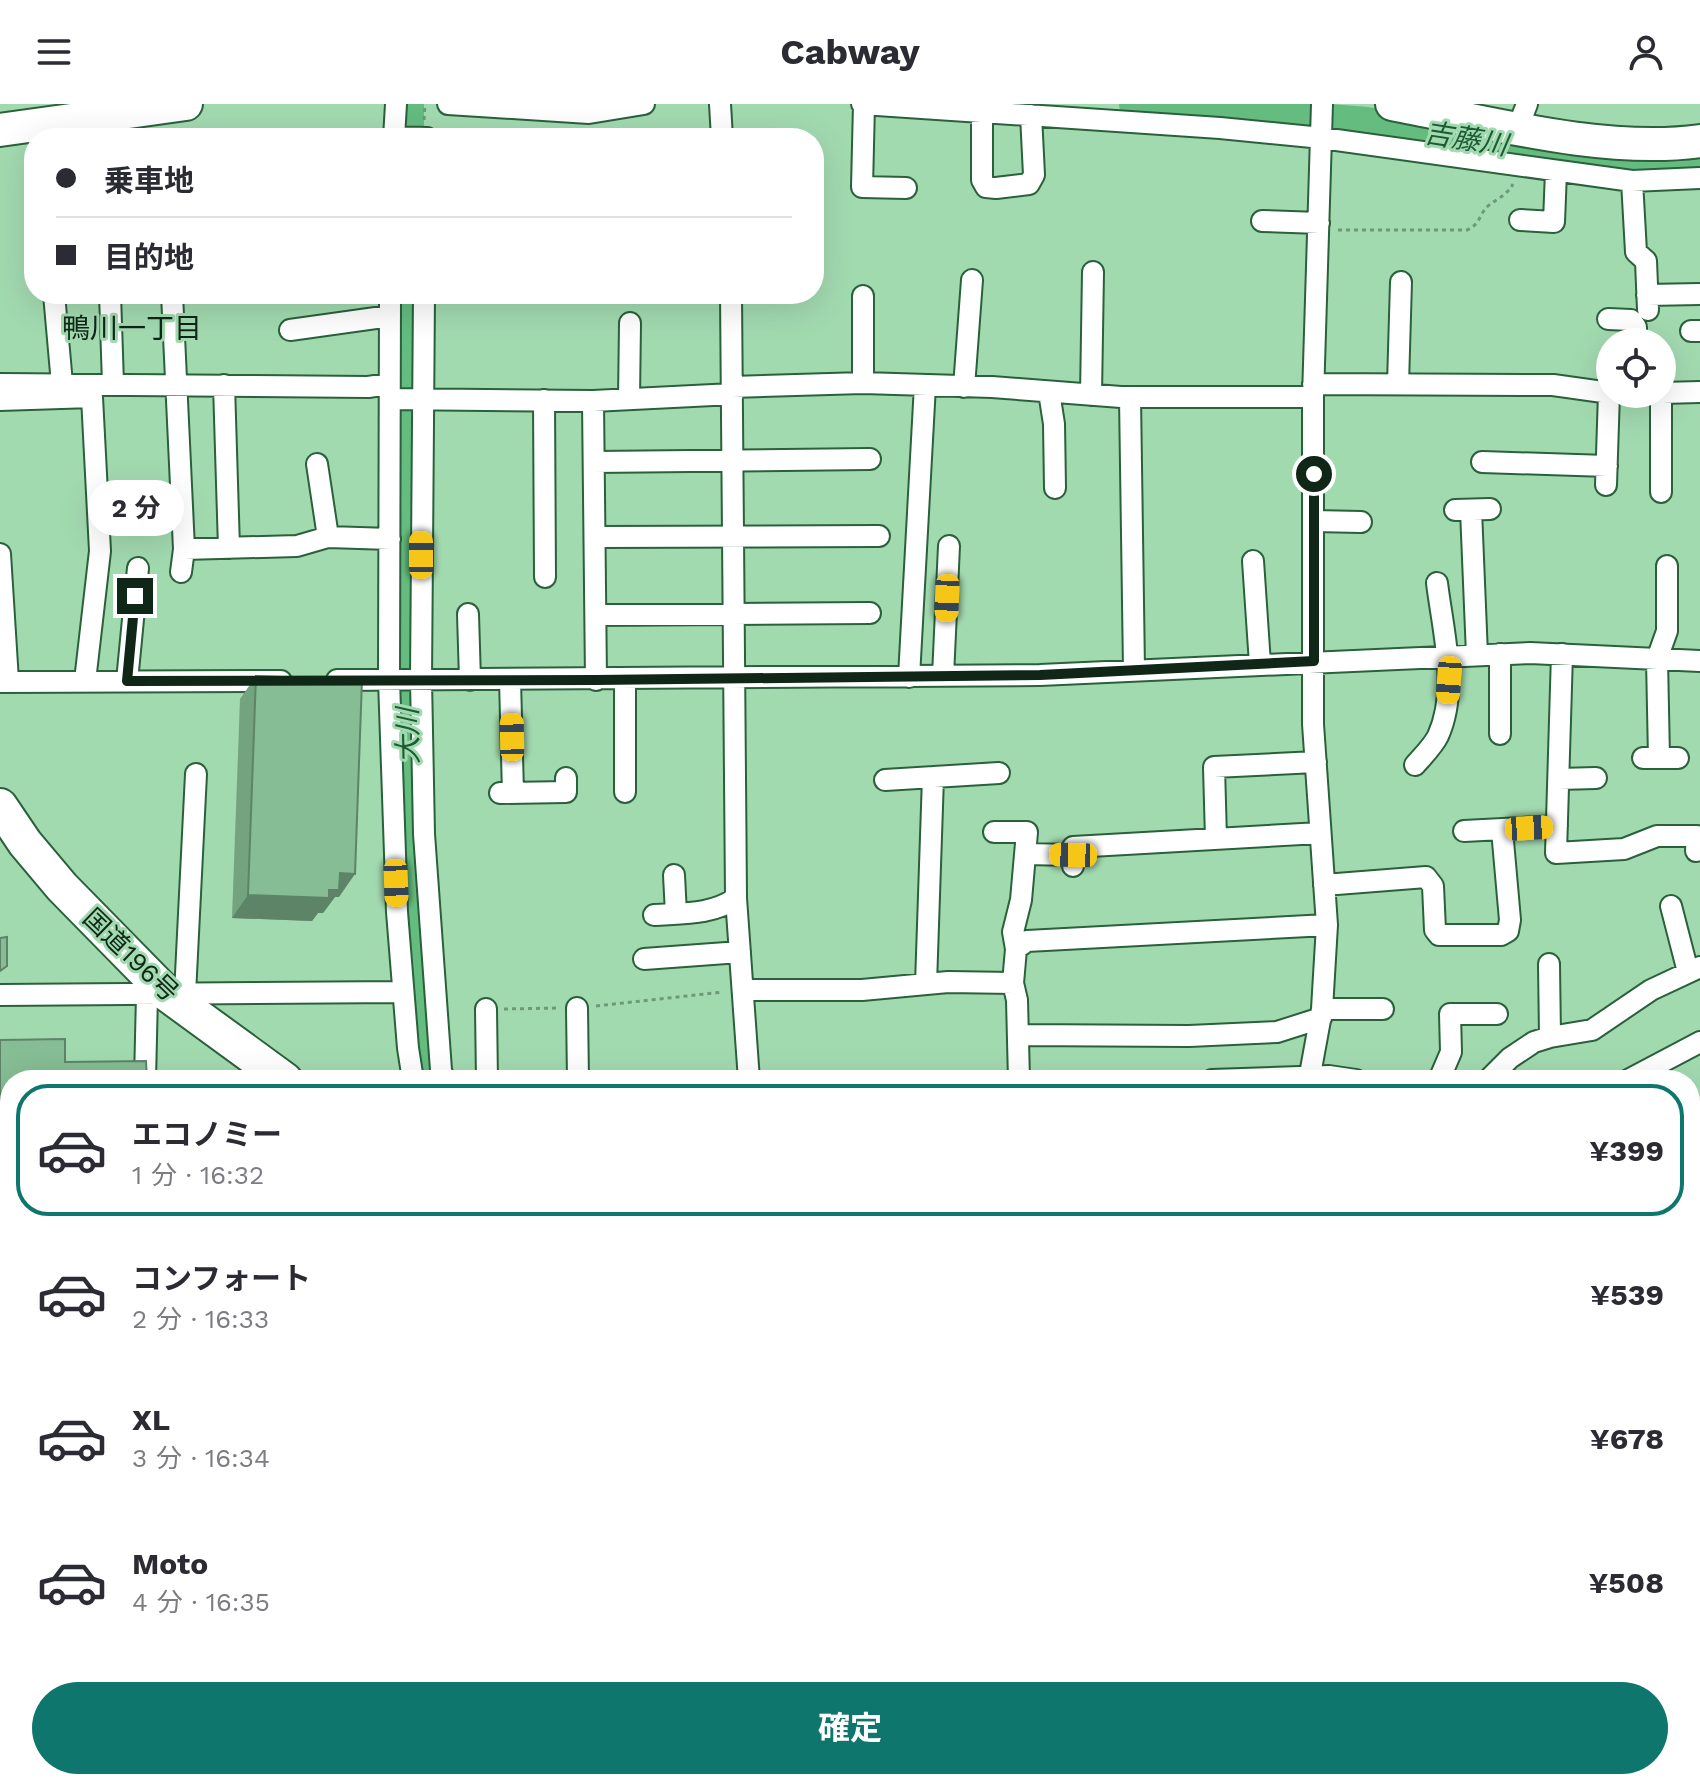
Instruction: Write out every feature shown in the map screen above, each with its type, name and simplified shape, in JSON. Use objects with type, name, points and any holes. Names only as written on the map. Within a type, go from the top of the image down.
[{"type":"highway","name":"国道196号","points":[[0,806],[25,843],[62,887],[167,994],[271,1070]]},
{"type":"main road","points":[[0,130],[138,108],[186,104]]},
{"type":"main road","points":[[1402,105],[1522,116],[1606,141],[1651,144],[1700,141]]},
{"type":"street","points":[[395,128],[396,104]]},
{"type":"street","points":[[448,104],[589,113],[644,104]]},
{"type":"street","points":[[720,104],[721,128]]},
{"type":"street","points":[[906,188],[862,187],[863,104],[982,112],[1025,111],[1322,134],[1632,181],[1700,178]]},
{"type":"street","points":[[1311,1070],[1322,1014],[1327,925],[1316,762],[1314,661],[1313,391],[1322,104]]},
{"type":"street","points":[[982,112],[982,180],[986,187],[996,188],[1029,184],[1034,175],[1025,111]]},
{"type":"street","points":[[1520,220],[1554,222],[1556,171]]},
{"type":"street","points":[[1632,181],[1636,252],[1646,261],[1647,302],[1700,294]]},
{"type":"street","points":[[1262,221],[1319,226]]},
{"type":"street","points":[[1091,395],[1093,272]]},
{"type":"street","points":[[958,386],[965,282]]},
{"type":"street","points":[[1398,384],[1401,282]]},
{"type":"street","points":[[863,296],[863,383]]},
{"type":"street","points":[[55,304],[62,384]]},
{"type":"street","points":[[110,304],[113,384]]},
{"type":"street","points":[[173,304],[184,549],[181,572]]},
{"type":"street","points":[[390,304],[403,396],[421,680],[426,861],[441,1070]]},
{"type":"street","points":[[412,1070],[397,912],[389,680],[390,539],[403,396],[422,304]]},
{"type":"street","points":[[731,304],[736,898],[748,1070]]},
{"type":"street","points":[[290,330],[390,316]]},
{"type":"street","points":[[1608,319],[1631,320],[1636,328]]},
{"type":"street","points":[[629,399],[630,323]]},
{"type":"street","points":[[0,384],[368,387],[403,396],[593,401],[863,383],[1130,397],[1313,391],[1398,384],[1553,385],[1596,391]]},
{"type":"street","points":[[224,385],[229,548]]},
{"type":"street","points":[[909,677],[925,385]]},
{"type":"street","points":[[1049,392],[1054,424],[1055,488]]},
{"type":"street","points":[[1676,393],[1700,392]]},
{"type":"street","points":[[0,400],[92,397],[100,551],[85,681]]},
{"type":"street","points":[[1130,397],[1134,670]]},
{"type":"street","points":[[544,400],[536,477],[545,577]]},
{"type":"street","points":[[593,401],[596,680]]},
{"type":"street","points":[[1482,462],[1606,476],[1609,408]]},
{"type":"street","points":[[1661,492],[1662,408]]},
{"type":"street","points":[[594,462],[870,459]]},
{"type":"street","points":[[317,464],[328,537]]},
{"type":"street","points":[[1472,510],[1477,655]]},
{"type":"street","points":[[1314,521],[1361,522]]},
{"type":"street","points":[[595,537],[879,536]]},
{"type":"street","points":[[184,549],[297,546],[328,537],[390,539]]},
{"type":"street","points":[[943,676],[949,546]]},
{"type":"street","points":[[0,554],[4,682],[1040,675],[1500,654],[1700,661]]},
{"type":"street","points":[[1253,561],[1260,664]]},
{"type":"street","points":[[1660,758],[1657,659],[1667,631],[1667,566]]},
{"type":"street","points":[[127,681],[138,568]]},
{"type":"street","points":[[1415,765],[1437,738],[1449,680],[1437,583]]},
{"type":"street","points":[[596,615],[870,613]]},
{"type":"street","points":[[468,614],[470,680]]},
{"type":"street","points":[[1500,654],[1500,734]]},
{"type":"street","points":[[1562,654],[1556,853],[1624,849],[1657,836],[1697,836],[1696,851]]},
{"type":"street","points":[[510,680],[506,793],[566,792],[566,778]]},
{"type":"street","points":[[625,680],[625,792]]},
{"type":"street","points":[[1216,839],[1214,767],[1316,762]]},
{"type":"street","points":[[885,780],[999,773]]},
{"type":"street","points":[[148,1070],[167,994],[196,774]]},
{"type":"street","points":[[926,984],[933,777]]},
{"type":"street","points":[[1559,779],[1596,778]]},
{"type":"street","points":[[1464,831],[1557,826]]},
{"type":"street","points":[[1324,885],[1426,877],[1433,886],[1435,930],[1439,935],[1501,935],[1508,931],[1510,920],[1502,830]]},
{"type":"street","points":[[994,832],[1027,832],[1021,900],[1013,932],[1019,1070]]},
{"type":"street","points":[[1025,854],[1073,861],[1073,847],[1320,833]]},
{"type":"street","points":[[674,875],[676,914]]},
{"type":"street","points":[[654,915],[723,907],[736,898]]},
{"type":"street","points":[[1499,1070],[1521,1049],[1550,1037],[1592,1030],[1651,990],[1694,969],[1671,906]]},
{"type":"street","points":[[1016,949],[1027,941],[1327,925]]},
{"type":"street","points":[[644,959],[740,952]]},
{"type":"street","points":[[1549,964],[1550,1037]]},
{"type":"street","points":[[744,990],[862,990],[948,982],[1013,983]]},
{"type":"street","points":[[0,995],[403,992]]},
{"type":"street","points":[[577,1008],[578,1070]]},
{"type":"street","points":[[486,1009],[487,1070]]},
{"type":"street","points":[[1018,1035],[1189,1036],[1277,1032],[1322,1014],[1383,1009]]},
{"type":"street","points":[[1443,1070],[1451,1052],[1450,1014],[1497,1014]]},
{"type":"street","points":[[1658,1070],[1700,1042]]},
{"type":"path","points":[[425,104],[426,128]]},
{"type":"path","points":[[1319,226],[1467,230],[1481,221],[1487,207],[1512,188],[1519,165]]},
{"type":"building","points":[[256,676],[362,680],[355,874],[340,873],[339,890],[329,890],[329,898],[248,895]]},
{"type":"building","points":[[7,937],[7,966],[0,971],[0,938]]},
{"type":"building","points":[[65,1039],[65,1062],[146,1061],[146,1070],[0,1070],[0,1040]]},
{"type":"waterway","name":"大川","points":[[408,104],[408,128]]},
{"type":"waterway","name":"吉藤川","points":[[1135,104],[1367,123],[1642,166],[1700,164]]},
{"type":"waterway","name":"大川","points":[[407,304],[408,761],[414,929],[430,1070]]},
{"type":"district","name":"鴨川一丁目","points":[[132,328]]},
{"type":"route","points":[[135,596],[127,681],[1040,675],[1314,661],[1314,474]]}]
